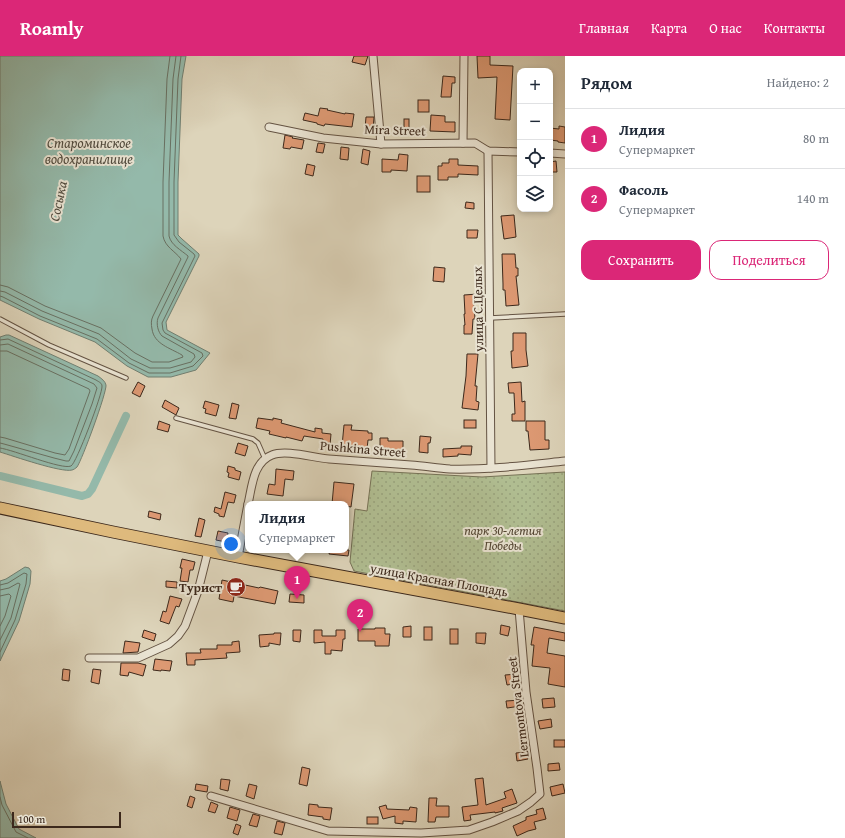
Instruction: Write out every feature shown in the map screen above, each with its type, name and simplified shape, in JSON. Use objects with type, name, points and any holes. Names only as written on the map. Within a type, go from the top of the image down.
[{"type":"main road","name":"улица Красная Площадь","points":[[0,508],[238,557],[565,618]]},
{"type":"street","points":[[372,56],[381,144]]},
{"type":"street","points":[[463,143],[464,56]]},
{"type":"street","name":"Mira Street","points":[[269,127],[323,138],[381,144],[475,143],[488,151],[517,152]]},
{"type":"street","name":"улица С.Целых","points":[[488,151],[491,468]]},
{"type":"street","points":[[553,153],[565,154]]},
{"type":"street","name":"Pushkina Street","points":[[265,459],[273,454],[281,453],[317,458],[450,469],[491,468],[565,461]]},
{"type":"street","points":[[249,501],[255,473],[265,459]]},
{"type":"street","points":[[238,557],[245,520]]},
{"type":"street","points":[[89,658],[138,658],[169,644],[178,636],[185,626],[198,591],[208,551]]},
{"type":"street","name":"Lermontova Street","points":[[211,796],[328,830],[421,835],[468,830],[518,811],[540,794],[526,692],[519,609]]},
{"type":"lane","points":[[490,318],[565,314]]},
{"type":"lane","points":[[0,319],[49,345],[126,378]]},
{"type":"lane","points":[[176,418],[253,439],[258,443],[265,459]]},
{"type":"green space","name":"парк 30-летия Победы","points":[[372,471],[482,477],[565,472],[565,611],[354,571],[350,562],[355,509],[367,511]]},
{"type":"water","name":"Староминское водохранилище","points":[[0,56],[186,56],[182,79],[178,182],[178,235],[199,254],[199,256],[166,322],[167,330],[210,353],[196,370],[171,377],[148,377],[127,366],[95,342],[39,319],[0,300]]},
{"type":"water","points":[[9,335],[98,376],[106,384],[103,400],[89,440],[80,462],[73,470],[48,467],[0,452],[0,337]]},
{"type":"water","points":[[25,567],[29,568],[31,571],[30,584],[19,621],[0,661],[0,581]]},
{"type":"water","points":[[0,781],[6,804],[19,829],[36,838],[0,838]]},
{"type":"building","points":[[354,56],[368,56],[365,65],[352,62]]},
{"type":"building","points":[[477,56],[490,56],[490,65],[513,66],[510,120],[495,119],[497,77],[478,78]]},
{"type":"building","points":[[443,76],[455,77],[455,83],[452,83],[451,97],[441,97]]},
{"type":"building","points":[[418,100],[429,100],[429,112],[418,112]]},
{"type":"building","points":[[320,108],[345,114],[354,114],[352,127],[325,124],[324,126],[303,120],[305,113],[318,116]]},
{"type":"building","points":[[431,115],[445,116],[445,122],[455,122],[455,132],[430,131]]},
{"type":"building","points":[[366,117],[374,117],[373,129],[365,129]]},
{"type":"building","points":[[404,119],[409,119],[409,132],[404,132]]},
{"type":"building","points":[[559,126],[565,127],[565,143],[553,140],[553,128],[559,129]]},
{"type":"building","points":[[285,135],[304,140],[302,149],[291,147],[290,149],[283,148]]},
{"type":"building","points":[[318,143],[325,144],[323,153],[316,152]]},
{"type":"building","points":[[341,147],[349,148],[348,160],[340,159]]},
{"type":"building","points":[[363,149],[370,151],[368,165],[361,163]]},
{"type":"building","points":[[399,154],[408,155],[407,171],[391,170],[391,172],[382,172],[382,159],[398,160]]},
{"type":"building","points":[[449,159],[458,159],[458,165],[478,166],[478,175],[458,174],[458,177],[448,177],[448,180],[438,180],[438,166],[442,166],[442,163],[449,163]]},
{"type":"building","points":[[556,161],[557,172],[553,172],[553,162]]},
{"type":"building","points":[[307,164],[315,166],[313,176],[305,174]]},
{"type":"building","points":[[417,176],[430,176],[430,192],[417,192]]},
{"type":"building","points":[[466,202],[474,203],[474,209],[465,208]]},
{"type":"building","points":[[514,215],[516,237],[504,239],[501,216]]},
{"type":"building","points":[[467,230],[478,230],[477,238],[467,238]]},
{"type":"building","points":[[502,254],[515,254],[516,268],[518,268],[518,276],[516,276],[519,305],[506,306],[505,290],[503,290]]},
{"type":"building","points":[[434,267],[445,268],[444,282],[433,281]]},
{"type":"building","points":[[478,294],[478,303],[474,304],[475,319],[473,319],[472,334],[464,334],[464,295]]},
{"type":"building","points":[[513,333],[526,333],[528,366],[512,368],[511,351],[513,351]]},
{"type":"building","points":[[467,354],[478,354],[475,386],[477,386],[476,401],[479,402],[478,410],[462,408]]},
{"type":"building","points":[[138,382],[145,386],[140,397],[132,393]]},
{"type":"building","points":[[521,382],[522,402],[525,401],[525,421],[512,421],[512,414],[515,414],[514,393],[509,393],[508,383]]},
{"type":"building","points":[[165,400],[179,408],[176,415],[162,407]]},
{"type":"building","points":[[205,401],[219,405],[216,416],[205,413],[206,409],[203,408]]},
{"type":"building","points":[[232,403],[239,405],[236,419],[229,418]]},
{"type":"building","points":[[258,418],[273,420],[273,418],[282,420],[281,423],[315,432],[315,428],[322,429],[322,433],[331,434],[330,445],[322,444],[323,439],[304,436],[302,441],[269,434],[270,431],[256,428]]},
{"type":"building","points":[[464,420],[476,420],[476,428],[464,428]]},
{"type":"building","points":[[159,421],[170,425],[168,432],[157,429]]},
{"type":"building","points":[[526,421],[545,421],[545,440],[549,440],[549,449],[530,450],[528,431],[526,431]]},
{"type":"building","points":[[344,425],[352,425],[351,430],[368,431],[368,433],[372,433],[372,440],[368,440],[367,449],[342,446]]},
{"type":"building","points":[[420,436],[431,437],[430,443],[428,443],[428,453],[419,452]]},
{"type":"building","points":[[380,438],[388,438],[388,441],[403,441],[403,453],[395,452],[395,450],[380,450]]},
{"type":"building","points":[[238,443],[248,446],[245,456],[235,453]]},
{"type":"building","points":[[461,446],[472,446],[471,455],[458,454],[458,456],[443,457],[443,449],[461,448]]},
{"type":"building","points":[[228,466],[241,472],[239,480],[228,477]]},
{"type":"building","points":[[276,469],[294,471],[293,480],[285,479],[283,496],[267,494],[269,484],[275,485]]},
{"type":"building","points":[[334,482],[354,484],[351,507],[349,507],[349,501],[332,501]]},
{"type":"building","points":[[225,492],[236,495],[234,503],[228,502],[224,517],[219,516],[219,514],[214,512],[215,507],[221,509]]},
{"type":"building","points":[[149,511],[161,514],[160,520],[148,517]]},
{"type":"building","points":[[199,518],[205,520],[201,537],[195,536]]},
{"type":"building","points":[[218,531],[228,533],[226,542],[216,540]]},
{"type":"building","points":[[329,553],[348,553],[348,556]]},
{"type":"building","points":[[182,559],[195,562],[193,570],[190,570],[188,582],[180,581]]},
{"type":"building","points":[[222,580],[278,591],[275,604],[234,596],[233,602],[219,599]]},
{"type":"building","points":[[166,581],[177,582],[177,588],[166,587]]},
{"type":"building","points":[[290,594],[304,595],[304,603],[289,602]]},
{"type":"building","points":[[170,596],[182,599],[179,607],[176,606],[169,624],[160,621],[163,611],[166,612]]},
{"type":"building","points":[[501,625],[510,627],[508,636],[500,634]]},
{"type":"building","points":[[411,626],[411,637],[403,637],[403,627]]},
{"type":"building","points":[[424,627],[432,627],[432,640],[424,640]]},
{"type":"building","points":[[534,627],[565,633],[565,641],[549,638],[547,653],[565,656],[565,687],[548,684],[550,668],[532,666],[534,645],[531,645]]},
{"type":"building","points":[[385,628],[385,634],[390,634],[389,646],[375,646],[375,641],[358,641],[358,629]]},
{"type":"building","points":[[450,629],[458,629],[458,644],[450,644]]},
{"type":"building","points":[[144,630],[156,634],[154,641],[142,637]]},
{"type":"building","points":[[293,630],[301,630],[300,642],[293,641]]},
{"type":"building","points":[[314,630],[322,630],[322,636],[336,636],[336,630],[345,630],[345,639],[343,639],[342,651],[331,650],[331,654],[325,654],[325,642],[314,643]]},
{"type":"building","points":[[281,633],[280,645],[269,643],[269,646],[260,647],[259,635]]},
{"type":"building","points":[[476,633],[486,633],[485,644],[476,643]]},
{"type":"building","points":[[125,641],[140,643],[138,652],[123,653]]},
{"type":"building","points":[[239,641],[240,652],[226,653],[227,658],[195,660],[195,665],[187,665],[186,653],[201,653],[200,649],[217,649],[217,645],[232,645],[232,642]]},
{"type":"building","points":[[155,659],[172,661],[170,671],[153,670]]},
{"type":"building","points":[[121,663],[138,663],[146,665],[143,676],[129,672],[128,676],[120,675]]},
{"type":"building","points":[[63,669],[70,670],[69,681],[62,680]]},
{"type":"building","points":[[93,669],[101,670],[99,684],[91,682]]},
{"type":"building","points":[[518,674],[520,683],[507,685],[505,675]]},
{"type":"building","points":[[554,698],[555,707],[543,708],[542,699]]},
{"type":"building","points":[[521,700],[521,706],[507,708],[506,701]]},
{"type":"building","points":[[551,719],[552,727],[540,729],[538,721]]},
{"type":"building","points":[[554,740],[565,740],[565,747],[554,747]]},
{"type":"building","points":[[526,752],[528,759],[517,761],[516,753]]},
{"type":"building","points":[[559,763],[560,770],[548,771],[548,764]]},
{"type":"building","points":[[302,767],[310,769],[307,786],[299,784]]},
{"type":"building","points":[[483,778],[486,805],[506,798],[504,792],[512,789],[517,803],[502,808],[503,811],[470,815],[471,820],[464,821],[462,807],[478,805],[475,779]]},
{"type":"building","points":[[221,779],[230,780],[228,791],[220,789]]},
{"type":"building","points":[[196,784],[208,786],[207,792],[195,790]]},
{"type":"building","points":[[249,784],[257,786],[254,799],[246,796]]},
{"type":"building","points":[[563,784],[565,793],[552,796],[550,787]]},
{"type":"building","points":[[190,796],[195,798],[192,808],[187,806]]},
{"type":"building","points":[[429,798],[437,798],[436,806],[449,806],[449,817],[436,817],[435,822],[428,822]]},
{"type":"building","points":[[211,802],[218,805],[215,813],[208,811]]},
{"type":"building","points":[[309,804],[318,805],[318,807],[332,808],[330,820],[323,819],[323,817],[308,815]]},
{"type":"building","points":[[386,805],[387,809],[409,810],[410,807],[417,808],[416,822],[403,821],[403,824],[395,823],[395,816],[383,819],[379,807]]},
{"type":"building","points":[[230,807],[240,810],[237,821],[227,818]]},
{"type":"building","points":[[543,808],[546,819],[534,822],[536,829],[517,836],[513,826],[526,820],[526,817],[537,814],[536,810]]},
{"type":"building","points":[[253,814],[260,816],[257,827],[249,825]]},
{"type":"building","points":[[367,817],[378,817],[378,824],[367,824]]},
{"type":"building","points":[[277,821],[285,823],[282,835],[274,833]]},
{"type":"building","points":[[236,824],[241,826],[238,835],[233,833]]},
{"type":"waterway","points":[[0,476],[82,496],[88,494],[92,489],[126,416]]},
{"type":"place","name":"Турист","points":[[236,587]]},
{"type":"place","name":"Лидия","points":[[297,599]]},
{"type":"place","name":"Фасоль","points":[[360,632]]},
{"type":"water label","name":"Сосыка","points":[[58,201]]}]
